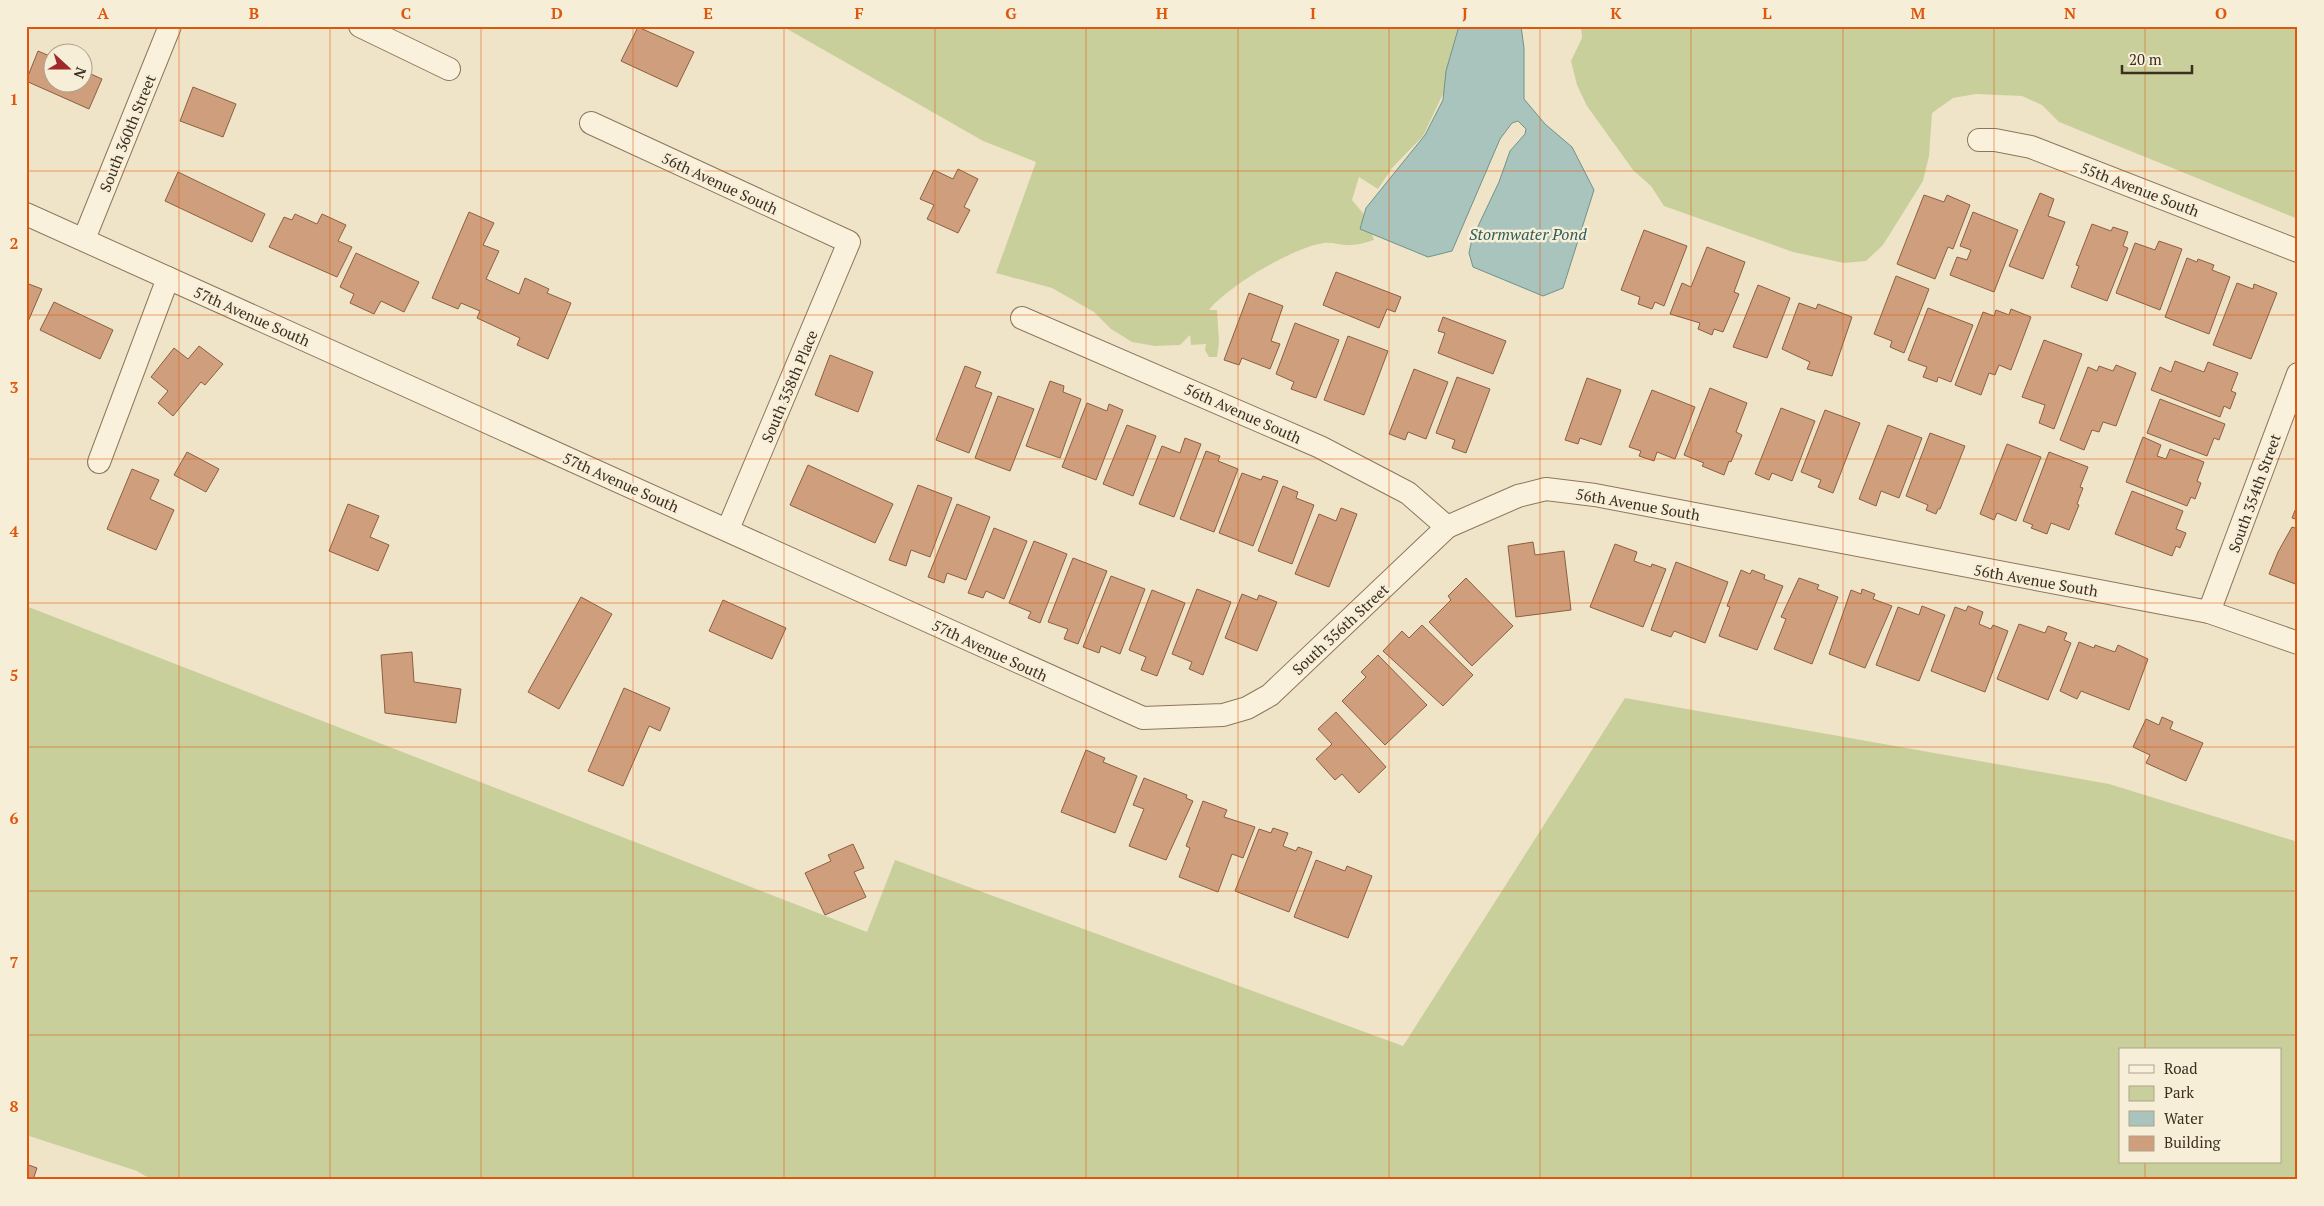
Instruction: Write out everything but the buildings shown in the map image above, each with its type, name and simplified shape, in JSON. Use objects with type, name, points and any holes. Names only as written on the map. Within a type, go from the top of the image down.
[{"type":"street","name":"South 360th Street","points":[[84,239],[170,26]]},
{"type":"street","points":[[360,26],[449,69]]},
{"type":"street","name":"56th Avenue South","points":[[592,123],[849,242]]},
{"type":"street","name":"55th Avenue South","points":[[1979,140],[1994,140],[2031,147],[2298,251]]},
{"type":"street","name":"57th Avenue South","points":[[26,214],[1143,718],[1223,715]]},
{"type":"street","name":"South 358th Place","points":[[728,530],[849,242]]},
{"type":"street","points":[[99,462],[168,278]]},
{"type":"street","name":"56th Avenue South","points":[[1022,318],[1320,447],[1408,492],[1448,527],[1518,496],[1546,489],[1571,491],[2209,612],[2298,643]]},
{"type":"street","name":"South 354th Street","points":[[2209,612],[2298,374]]},
{"type":"street","name":"South 356th Street","points":[[1223,715],[1247,708],[1270,695],[1448,527]]},
{"type":"green space","points":[[782,26],[1461,26],[1443,94],[1423,136],[1392,168],[1378,189],[1359,177],[1352,200],[1367,218],[1374,240],[1354,245],[1324,243],[1311,246],[1279,260],[1246,279],[1218,300],[1209,310],[1217,310],[1219,342],[1217,357],[1209,357],[1205,350],[1206,344],[1191,345],[1190,335],[1180,345],[1155,346],[1132,342],[1111,329],[1094,312],[1052,288],[996,273],[1036,162],[983,141]]},
{"type":"green space","points":[[1581,26],[2298,26],[2298,219],[2059,122],[2042,105],[2022,96],[1976,94],[1953,98],[1932,113],[1929,156],[1923,181],[1883,245],[1866,261],[1844,263],[1793,252],[1664,206],[1651,186],[1633,170],[1587,106],[1577,85],[1571,61],[1582,38]]},
{"type":"green space","points":[[26,606],[867,932],[895,860],[1403,1046],[1625,698],[2109,784],[2298,842],[2298,1180],[152,1180],[137,1171],[26,1135]]},
{"type":"water","name":"Stormwater Pond","points":[[1459,26],[1521,26],[1524,48],[1524,99],[1545,124],[1572,147],[1594,190],[1563,288],[1543,296],[1473,267],[1469,253],[1472,239],[1499,182],[1510,151],[1525,134],[1526,129],[1518,121],[1512,123],[1500,139],[1452,251],[1428,257],[1360,229],[1366,208],[1425,135],[1443,100],[1446,71]]}]
